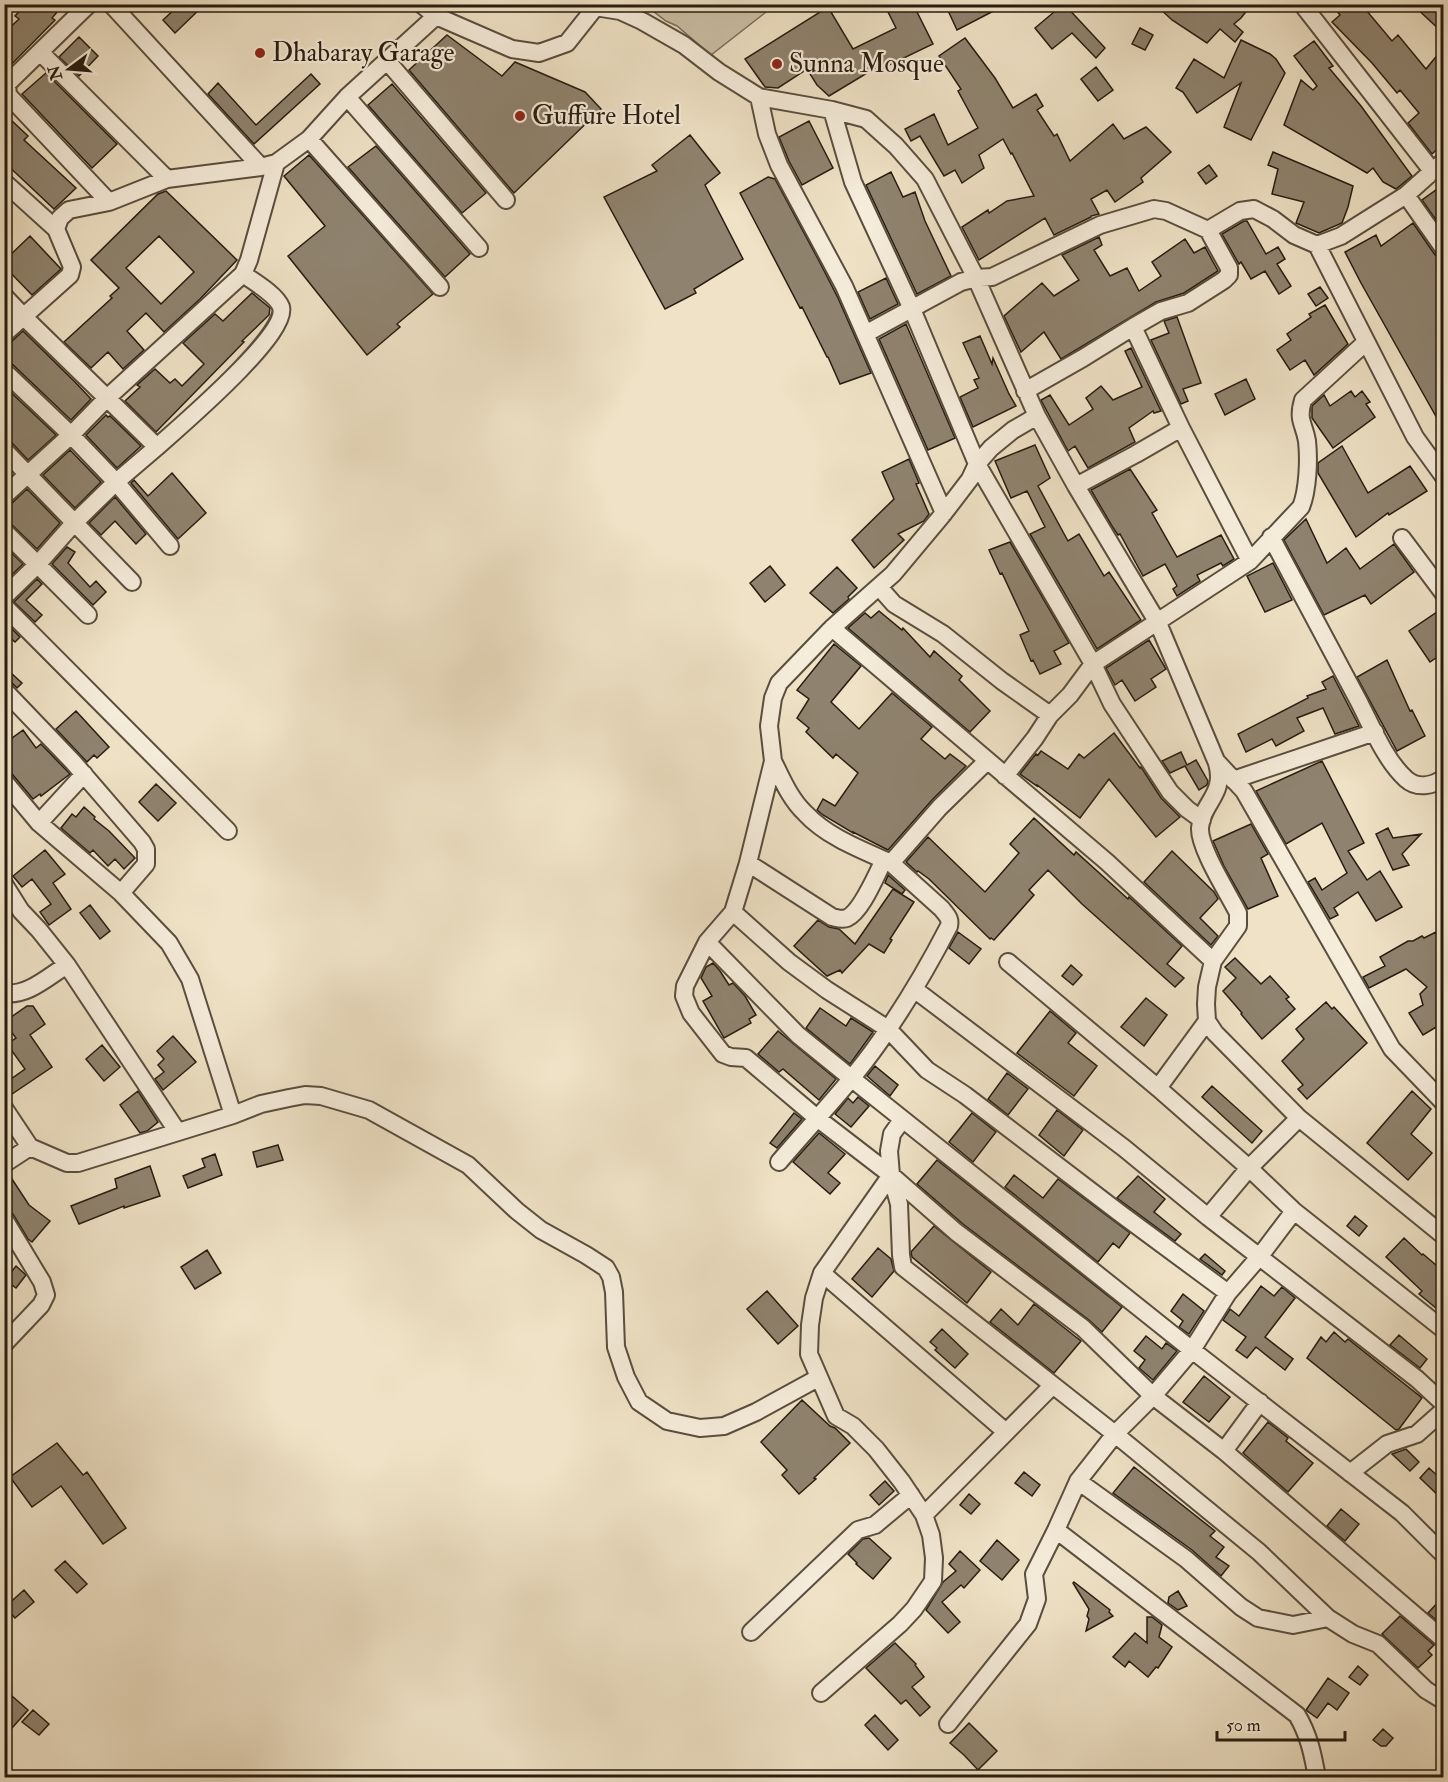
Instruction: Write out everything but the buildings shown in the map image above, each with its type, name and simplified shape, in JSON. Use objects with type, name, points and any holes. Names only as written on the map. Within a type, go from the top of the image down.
[{"type":"street","points":[[89,4],[7,84],[8,95],[109,202]]},
{"type":"street","points":[[111,4],[268,165]]},
{"type":"street","points":[[421,4],[436,16],[512,49],[539,53],[567,44],[596,6],[620,11],[684,45],[719,72],[759,97],[832,110],[866,119],[897,146],[925,179],[976,278],[1037,416],[1158,623],[1217,763],[1220,785],[1202,820],[1200,831],[1203,847],[1238,913],[1238,926],[1213,961],[1207,987],[1207,1021],[1215,1033],[1299,1118],[1443,1236]]},
{"type":"street","points":[[1302,4],[1438,166],[1406,195],[1341,236],[1317,245]]},
{"type":"street","points":[[56,229],[60,218],[69,210],[109,202],[167,179],[268,165],[309,139],[347,97],[436,16]]},
{"type":"street","points":[[41,53],[167,179]]},
{"type":"street","points":[[388,62],[506,200]]},
{"type":"street","points":[[347,97],[479,248]]},
{"type":"street","points":[[759,97],[767,134],[778,165],[844,286],[944,513]]},
{"type":"street","points":[[832,110],[853,182],[912,309],[978,464],[1093,664],[1112,704],[1170,792],[1202,820]]},
{"type":"street","points":[[309,139],[440,287]]},
{"type":"street","points":[[4,496],[243,274],[249,260],[268,165]]},
{"type":"street","points":[[4,182],[56,229],[72,267],[70,275],[4,334]]},
{"type":"street","points":[[1406,195],[1443,249]]},
{"type":"street","points":[[865,334],[961,282],[992,277],[1100,225],[1154,209],[1167,211],[1208,230],[1229,268],[1229,275],[1224,280],[1188,303],[1161,311],[1132,327],[1025,391]]},
{"type":"street","points":[[1208,230],[1240,211],[1254,209],[1273,219],[1294,235],[1317,245],[1415,437],[1443,477]]},
{"type":"street","points":[[4,597],[116,482],[205,405],[246,365],[278,322],[281,309],[275,298],[243,274]]},
{"type":"street","points":[[4,296],[157,447]]},
{"type":"street","points":[[1132,327],[1250,561]]},
{"type":"street","points":[[1005,776],[1050,715],[1070,695],[1093,664],[1250,561],[1301,507],[1306,496],[1307,439],[1300,419],[1303,400],[1366,342]]},
{"type":"street","points":[[4,371],[116,482],[170,546]]},
{"type":"street","points":[[779,1162],[851,1078],[888,1029],[914,989],[950,921],[942,909],[887,861],[835,836],[804,813],[788,791],[773,761],[769,726],[773,698],[779,683],[831,628],[893,574],[944,513],[991,448],[1013,430],[1037,416]]},
{"type":"street","points":[[1076,486],[1181,428]]},
{"type":"street","points":[[4,450],[132,582]]},
{"type":"street","points":[[4,531],[88,615]]},
{"type":"street","points":[[1272,537],[1394,766],[1408,780],[1430,786],[1443,778]]},
{"type":"street","points":[[1402,538],[1443,594]]},
{"type":"street","points":[[879,587],[894,604],[943,634],[1002,681],[1050,715]]},
{"type":"street","points":[[4,606],[228,831]]},
{"type":"street","points":[[831,628],[1107,862],[1213,961]]},
{"type":"street","points":[[4,690],[84,774],[142,842],[146,849],[146,864],[121,893]]},
{"type":"street","points":[[1233,780],[1375,732]]},
{"type":"street","points":[[773,761],[748,863],[733,912],[707,942],[685,986],[684,996],[692,1013],[723,1054],[746,1058],[817,1118],[891,1175],[956,1232],[1083,1328],[1153,1396],[1224,1450],[1443,1640]]},
{"type":"street","points":[[748,863],[832,917],[846,918],[858,908],[887,861],[987,761]]},
{"type":"street","points":[[1217,763],[1244,791],[1392,1049],[1443,1103]]},
{"type":"street","points":[[39,823],[84,774]]},
{"type":"street","points":[[4,781],[39,823],[121,893],[169,943],[190,980],[233,1115]]},
{"type":"street","points":[[4,884],[21,911],[67,965],[177,1131]]},
{"type":"street","points":[[733,912],[789,962],[827,990],[888,1029],[927,1070],[965,1095],[1228,1293]]},
{"type":"street","points":[[707,942],[798,1035],[1192,1350],[1402,1513],[1443,1555]]},
{"type":"street","points":[[1008,962],[1158,1088],[1294,1211],[1443,1330]]},
{"type":"street","points":[[4,993],[13,995],[27,991],[67,965]]},
{"type":"street","points":[[914,989],[1124,1148],[1208,1217],[1417,1379],[1443,1404]]},
{"type":"street","points":[[1158,1088],[1207,1021]]},
{"type":"street","points":[[4,1108],[30,1147],[67,1164],[78,1163],[233,1115],[261,1104],[305,1095],[321,1096],[369,1110],[468,1165],[541,1230],[586,1254],[606,1268],[615,1292],[616,1347],[626,1377],[639,1402],[667,1421],[700,1428],[724,1426],[756,1412],[818,1378]]},
{"type":"street","points":[[1208,1217],[1249,1168],[1299,1118]]},
{"type":"street","points":[[902,1120],[892,1134],[889,1151],[891,1175],[899,1204],[903,1267],[1259,1551],[1328,1618],[1353,1634],[1378,1644],[1426,1690],[1443,1701]]},
{"type":"street","points":[[4,1164],[30,1147]]},
{"type":"street","points":[[821,1693],[900,1624],[914,1609],[933,1581],[934,1558],[931,1535],[924,1515],[876,1449],[853,1426],[836,1416],[809,1354],[814,1298],[822,1273],[891,1175]]},
{"type":"street","points":[[948,1724],[1028,1624],[1037,1599],[1034,1574],[1078,1481],[1114,1434],[1153,1396],[1192,1350],[1228,1293],[1294,1211]]},
{"type":"street","points":[[4,1219],[42,1282],[46,1295],[41,1305],[4,1344]]},
{"type":"street","points":[[822,1273],[1006,1432]]},
{"type":"street","points":[[924,1515],[1053,1385]]},
{"type":"street","points":[[1224,1450],[1260,1402]]},
{"type":"street","points":[[1350,1473],[1387,1444],[1417,1434],[1443,1410]]},
{"type":"street","points":[[1078,1481],[1186,1559],[1241,1607],[1258,1618],[1293,1625],[1328,1618]]},
{"type":"street","points":[[751,1632],[858,1530],[875,1525],[911,1495]]},
{"type":"street","points":[[1056,1530],[1297,1714],[1311,1747],[1317,1778]]},
{"type":"shaded area","points":[[645,5],[775,5],[711,55],[677,26],[666,21]]},
{"type":"place","name":"Dhabaray Garage","points":[[260,53]]},
{"type":"place","name":"Sunna Mosque","points":[[777,64]]},
{"type":"place","name":"Guffure Hotel","points":[[520,116]]}]
